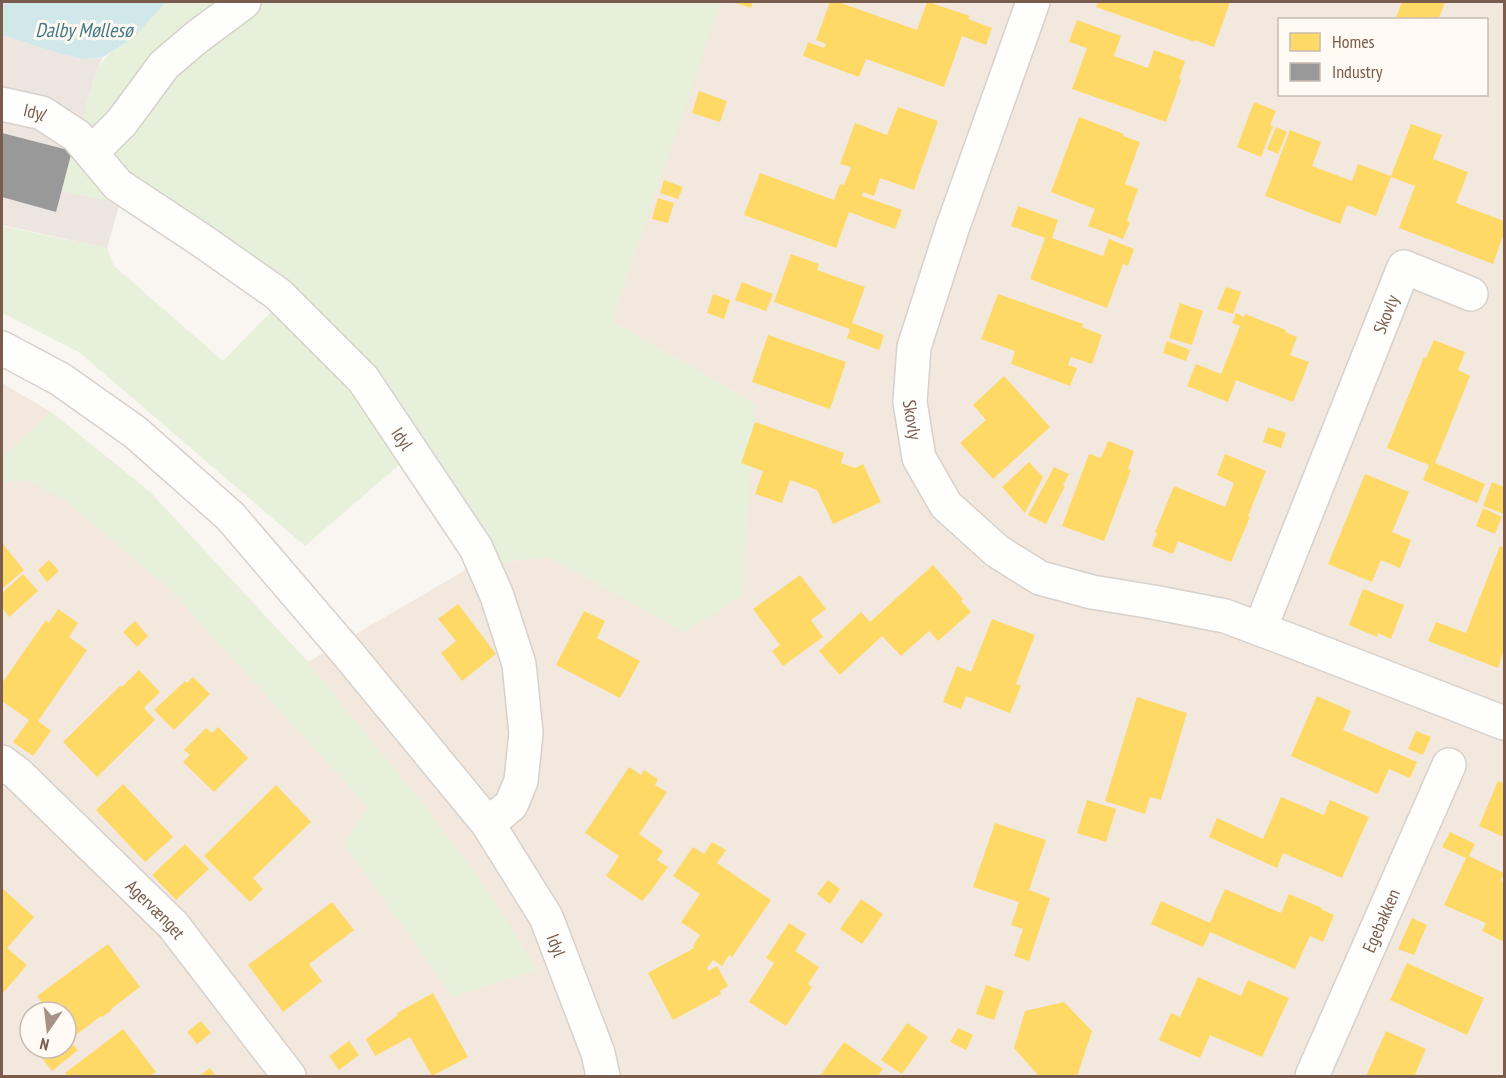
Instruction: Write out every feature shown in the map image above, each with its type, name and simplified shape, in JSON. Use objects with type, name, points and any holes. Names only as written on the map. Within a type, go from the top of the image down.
[{"type":"street","points":[[92,152],[122,122],[164,65],[244,2]]},
{"type":"street","name":"Skovly","points":[[1033,2],[952,229],[914,347],[910,402],[919,458],[946,505],[997,551],[1040,578],[1092,592],[1225,616],[1504,723]]},
{"type":"street","name":"Idyl","points":[[2,104],[42,113],[77,136],[118,184],[278,294],[363,379],[476,548],[497,596],[519,664],[526,733],[521,781],[511,805],[488,824]]},
{"type":"street","name":"Skovly","points":[[1260,629],[1404,267],[1471,294]]},
{"type":"street","name":"Idyl","points":[[2,348],[60,379],[135,432],[230,516],[357,664],[488,824],[546,917],[598,1053],[603,1077]]},
{"type":"street","name":"Agervænget","points":[[2,762],[17,773],[173,926],[289,1077]]},
{"type":"street","name":"Egebakken","points":[[1312,1077],[1449,765]]},
{"type":"shaded area","points":[[719,2],[1504,2],[1504,1076],[2,1076],[2,383],[51,412],[150,492],[308,662],[474,565],[549,557],[684,631],[755,404],[612,321]]},
{"type":"shaded area","points":[[2,35],[61,54],[86,59],[103,57],[98,66],[61,191],[120,202],[107,248],[2,225]]},
{"type":"green space","points":[[160,2],[721,2],[612,321],[755,404],[742,596],[684,632],[549,557],[474,565],[399,465],[305,546],[79,352],[2,313],[2,226],[107,248],[114,266],[223,361],[272,311],[120,203],[61,191],[98,66]]},
{"type":"green space","points":[[51,412],[150,492],[308,662],[438,823],[493,898],[537,970],[453,997],[344,843],[368,807],[171,590],[65,500],[29,480],[2,483],[2,458]]},
{"type":"water","name":"Dalby Møllesø","points":[[2,2],[166,2],[133,38],[103,57],[86,59],[61,54],[2,35]]},
{"type":"building: Homes","points":[[732,2],[753,2],[751,8]]},
{"type":"building: Homes","points":[[830,2],[838,2],[917,30],[928,2],[970,16],[968,19],[992,28],[986,45],[962,36],[944,87],[866,59],[859,77],[803,56],[808,42],[824,48],[826,44],[816,40]]},
{"type":"building: Homes","points":[[1098,2],[1230,2],[1214,47],[1096,7]]},
{"type":"building: Homes","points":[[1402,2],[1445,2],[1439,18],[1396,18]]},
{"type":"building: Homes","points":[[1077,20],[1121,36],[1114,56],[1148,68],[1154,50],[1185,61],[1179,79],[1181,80],[1166,122],[1072,89],[1087,48],[1069,42]]},
{"type":"building: Homes","points":[[699,91],[727,101],[720,122],[692,113]]},
{"type":"building: Homes","points":[[1254,102],[1276,111],[1261,157],[1237,147]]},
{"type":"building: Homes","points":[[898,107],[938,121],[914,190],[880,178],[874,196],[863,192],[862,196],[902,210],[895,229],[849,212],[836,248],[744,215],[760,173],[834,200],[840,184],[844,185],[851,167],[840,164],[855,123],[887,135]]},
{"type":"building: Homes","points":[[1079,117],[1140,142],[1125,184],[1138,189],[1127,220],[1130,222],[1123,239],[1088,226],[1095,209],[1051,192]]},
{"type":"building: Homes","points":[[1411,124],[1442,135],[1433,159],[1468,172],[1456,203],[1504,221],[1504,233],[1493,264],[1399,228],[1415,186],[1391,177],[1376,216],[1347,205],[1340,224],[1265,196],[1290,130],[1321,142],[1312,166],[1352,181],[1358,164],[1391,176]]},
{"type":"building: Homes","points":[[1276,127],[1287,132],[1278,154],[1267,149]]},
{"type":"building: Homes","points":[[664,180],[683,187],[678,199],[660,193]]},
{"type":"building: Homes","points":[[658,198],[674,203],[668,223],[652,219]]},
{"type":"building: Homes","points":[[1018,206],[1058,220],[1052,238],[1103,256],[1109,239],[1134,249],[1128,266],[1123,264],[1107,308],[1030,279],[1045,238],[1011,226]]},
{"type":"building: Homes","points":[[791,254],[819,264],[817,270],[865,287],[852,323],[884,335],[879,350],[847,338],[850,329],[774,302]]},
{"type":"building: Homes","points":[[742,282],[773,294],[766,311],[735,300]]},
{"type":"building: Homes","points":[[1226,287],[1241,292],[1233,314],[1217,309]]},
{"type":"building: Homes","points":[[713,294],[730,300],[724,319],[707,313]]},
{"type":"building: Homes","points":[[998,294],[1083,324],[1082,327],[1102,335],[1092,364],[1071,357],[1068,365],[1077,368],[1070,386],[1011,364],[1015,351],[981,339]]},
{"type":"building: Homes","points":[[1180,303],[1203,311],[1192,345],[1169,338]]},
{"type":"building: Homes","points":[[1236,313],[1244,317],[1245,314],[1286,330],[1285,332],[1297,337],[1290,355],[1309,362],[1293,402],[1236,380],[1228,402],[1187,386],[1196,364],[1221,374],[1240,326],[1232,323]]},
{"type":"building: Homes","points":[[768,335],[846,362],[830,409],[752,382]]},
{"type":"building: Homes","points":[[1434,340],[1465,352],[1458,370],[1470,376],[1435,463],[1485,484],[1477,503],[1423,480],[1429,465],[1387,448],[1424,357],[1426,358]]},
{"type":"building: Homes","points":[[1167,341],[1190,350],[1186,361],[1163,353]]},
{"type":"building: Homes","points":[[1004,376],[1050,427],[993,479],[960,443],[986,420],[973,405]]},
{"type":"building: Homes","points":[[755,422],[844,453],[841,463],[855,468],[863,464],[881,502],[833,524],[817,490],[790,480],[782,503],[755,494],[763,471],[741,463]]},
{"type":"building: Homes","points":[[1268,427],[1286,433],[1281,448],[1263,442]]},
{"type":"building: Homes","points":[[1108,441],[1134,451],[1128,469],[1131,470],[1104,541],[1062,526],[1089,454],[1101,458]]},
{"type":"building: Homes","points":[[1225,454],[1266,471],[1231,562],[1178,541],[1173,554],[1152,546],[1157,533],[1155,532],[1174,486],[1225,507],[1234,483],[1217,475]]},
{"type":"building: Homes","points":[[1029,462],[1043,477],[1025,513],[1002,487]]},
{"type":"building: Homes","points":[[1054,467],[1069,474],[1046,524],[1028,515]]},
{"type":"building: Homes","points":[[1365,474],[1409,492],[1392,532],[1411,540],[1400,568],[1381,560],[1372,582],[1328,564]]},
{"type":"building: Homes","points":[[1492,482],[1504,487],[1504,514],[1483,506]]},
{"type":"building: Homes","points":[[1483,508],[1502,517],[1495,534],[1476,526]]},
{"type":"building: Homes","points":[[2,543],[24,570],[2,589]]},
{"type":"building: Homes","points":[[1500,546],[1504,548],[1504,650],[1498,668],[1428,641],[1436,622],[1466,633]]},
{"type":"building: Homes","points":[[49,560],[59,571],[47,582],[38,570]]},
{"type":"building: Homes","points":[[933,565],[963,599],[961,601],[971,612],[938,641],[929,631],[901,656],[882,636],[840,675],[819,651],[861,612],[870,622]]},
{"type":"building: Homes","points":[[23,574],[38,591],[9,617],[2,608],[2,593]]},
{"type":"building: Homes","points":[[800,575],[826,609],[811,620],[823,637],[783,666],[772,651],[780,645],[753,609]]},
{"type":"building: Homes","points":[[1363,589],[1404,605],[1391,639],[1378,633],[1377,637],[1349,625]]},
{"type":"building: Homes","points":[[458,604],[496,654],[462,681],[441,653],[456,641],[438,619]]},
{"type":"building: Homes","points":[[58,609],[78,623],[69,637],[87,650],[38,721],[51,731],[33,756],[13,742],[29,720],[2,701],[2,683],[46,620],[49,623]]},
{"type":"building: Homes","points":[[584,611],[605,621],[597,638],[640,661],[620,698],[556,665]]},
{"type":"building: Homes","points":[[992,619],[1035,635],[1016,684],[1021,686],[1010,713],[966,696],[961,709],[943,702],[957,666],[971,672]]},
{"type":"building: Homes","points":[[135,621],[148,636],[137,647],[123,632]]},
{"type":"building: Homes","points":[[139,670],[160,692],[144,708],[155,720],[97,777],[63,742]]},
{"type":"building: Homes","points":[[193,677],[210,694],[174,730],[154,710],[185,681],[187,683]]},
{"type":"building: Homes","points":[[1317,696],[1351,711],[1343,730],[1417,762],[1410,778],[1389,769],[1378,794],[1291,756]]},
{"type":"building: Homes","points":[[1137,697],[1187,713],[1161,800],[1150,797],[1145,814],[1105,801]]},
{"type":"building: Homes","points":[[218,727],[248,758],[214,792],[183,762],[190,755],[184,750],[206,728],[212,733]]},
{"type":"building: Homes","points":[[1416,731],[1431,737],[1423,755],[1408,749]]},
{"type":"building: Homes","points":[[629,767],[641,775],[644,770],[658,779],[655,785],[667,792],[639,834],[663,851],[657,860],[668,867],[642,901],[606,876],[619,856],[585,833]]},
{"type":"building: Homes","points":[[1498,781],[1504,783],[1504,837],[1479,826]]},
{"type":"building: Homes","points":[[123,784],[173,837],[145,862],[96,810]]},
{"type":"building: Homes","points":[[276,785],[311,822],[253,878],[263,889],[250,902],[204,856]]},
{"type":"building: Homes","points":[[1281,797],[1324,815],[1330,800],[1369,817],[1342,878],[1283,853],[1277,868],[1209,837],[1217,818],[1263,839]]},
{"type":"building: Homes","points":[[1087,800],[1116,809],[1106,842],[1077,833]]},
{"type":"building: Homes","points":[[995,823],[1046,840],[1029,890],[1050,898],[1029,961],[1014,956],[1023,929],[1011,925],[1019,902],[973,887]]},
{"type":"building: Homes","points":[[1450,832],[1475,844],[1469,856],[1504,873],[1501,880],[1504,882],[1504,942],[1482,931],[1486,923],[1444,905],[1466,858],[1442,847]]},
{"type":"building: Homes","points":[[712,842],[726,850],[717,863],[771,900],[732,957],[729,955],[722,966],[713,960],[707,968],[709,971],[717,966],[728,986],[720,991],[721,994],[673,1020],[648,973],[694,948],[700,935],[681,922],[700,894],[673,876],[693,847],[704,854]]},
{"type":"building: Homes","points":[[185,844],[209,869],[176,900],[152,875]]},
{"type":"building: Homes","points":[[828,880],[840,889],[830,904],[817,894]]},
{"type":"building: Homes","points":[[2,888],[34,917],[7,948],[27,965],[2,994]]},
{"type":"building: Homes","points":[[1225,889],[1281,913],[1289,894],[1334,915],[1323,942],[1310,936],[1295,969],[1210,932],[1203,947],[1151,924],[1161,901],[1210,923]]},
{"type":"building: Homes","points":[[861,899],[883,914],[862,944],[840,929]]},
{"type":"building: Homes","points":[[332,902],[354,930],[309,964],[322,981],[283,1012],[248,965]]},
{"type":"building: Homes","points":[[1412,918],[1427,925],[1414,955],[1398,949]]},
{"type":"building: Homes","points":[[789,923],[806,934],[795,951],[819,967],[808,984],[812,987],[786,1026],[749,1002],[774,963],[766,958]]},
{"type":"building: Homes","points":[[108,944],[140,987],[78,1033],[78,1000],[40,1000],[37,996]]},
{"type":"building: Homes","points":[[1407,963],[1484,998],[1467,1035],[1390,1000]]},
{"type":"building: Homes","points":[[1198,977],[1241,996],[1248,980],[1289,998],[1262,1057],[1210,1035],[1200,1058],[1159,1040],[1171,1013],[1180,1017]]},
{"type":"building: Homes","points":[[986,985],[1004,991],[994,1020],[976,1014]]},
{"type":"building: Homes","points":[[433,993],[468,1057],[432,1076],[410,1037],[375,1056],[366,1039],[398,1015],[397,1013]]},
{"type":"building: Homes","points":[[1064,1002],[1092,1031],[1077,1076],[1037,1076],[1014,1048],[1025,1011]]},
{"type":"building: Homes","points":[[201,1021],[211,1033],[197,1044],[187,1032]]},
{"type":"building: Homes","points":[[907,1023],[928,1037],[902,1074],[881,1060]]},
{"type":"building: Homes","points":[[958,1028],[973,1035],[966,1050],[950,1042]]},
{"type":"building: Homes","points":[[123,1029],[156,1072],[150,1076],[68,1076],[65,1073]]},
{"type":"building: Homes","points":[[1386,1031],[1426,1049],[1415,1074],[1421,1076],[1366,1076]]},
{"type":"building: Homes","points":[[349,1041],[359,1055],[339,1070],[329,1056]]},
{"type":"building: Homes","points":[[844,1042],[883,1069],[878,1076],[820,1076]]},
{"type":"building: Homes","points":[[43,1060],[66,1060],[52,1071]]},
{"type":"building: Homes","points":[[210,1068],[216,1076],[199,1076]]},
{"type":"building: Industry","points":[[2,133],[72,151],[56,212],[2,197]]}]
